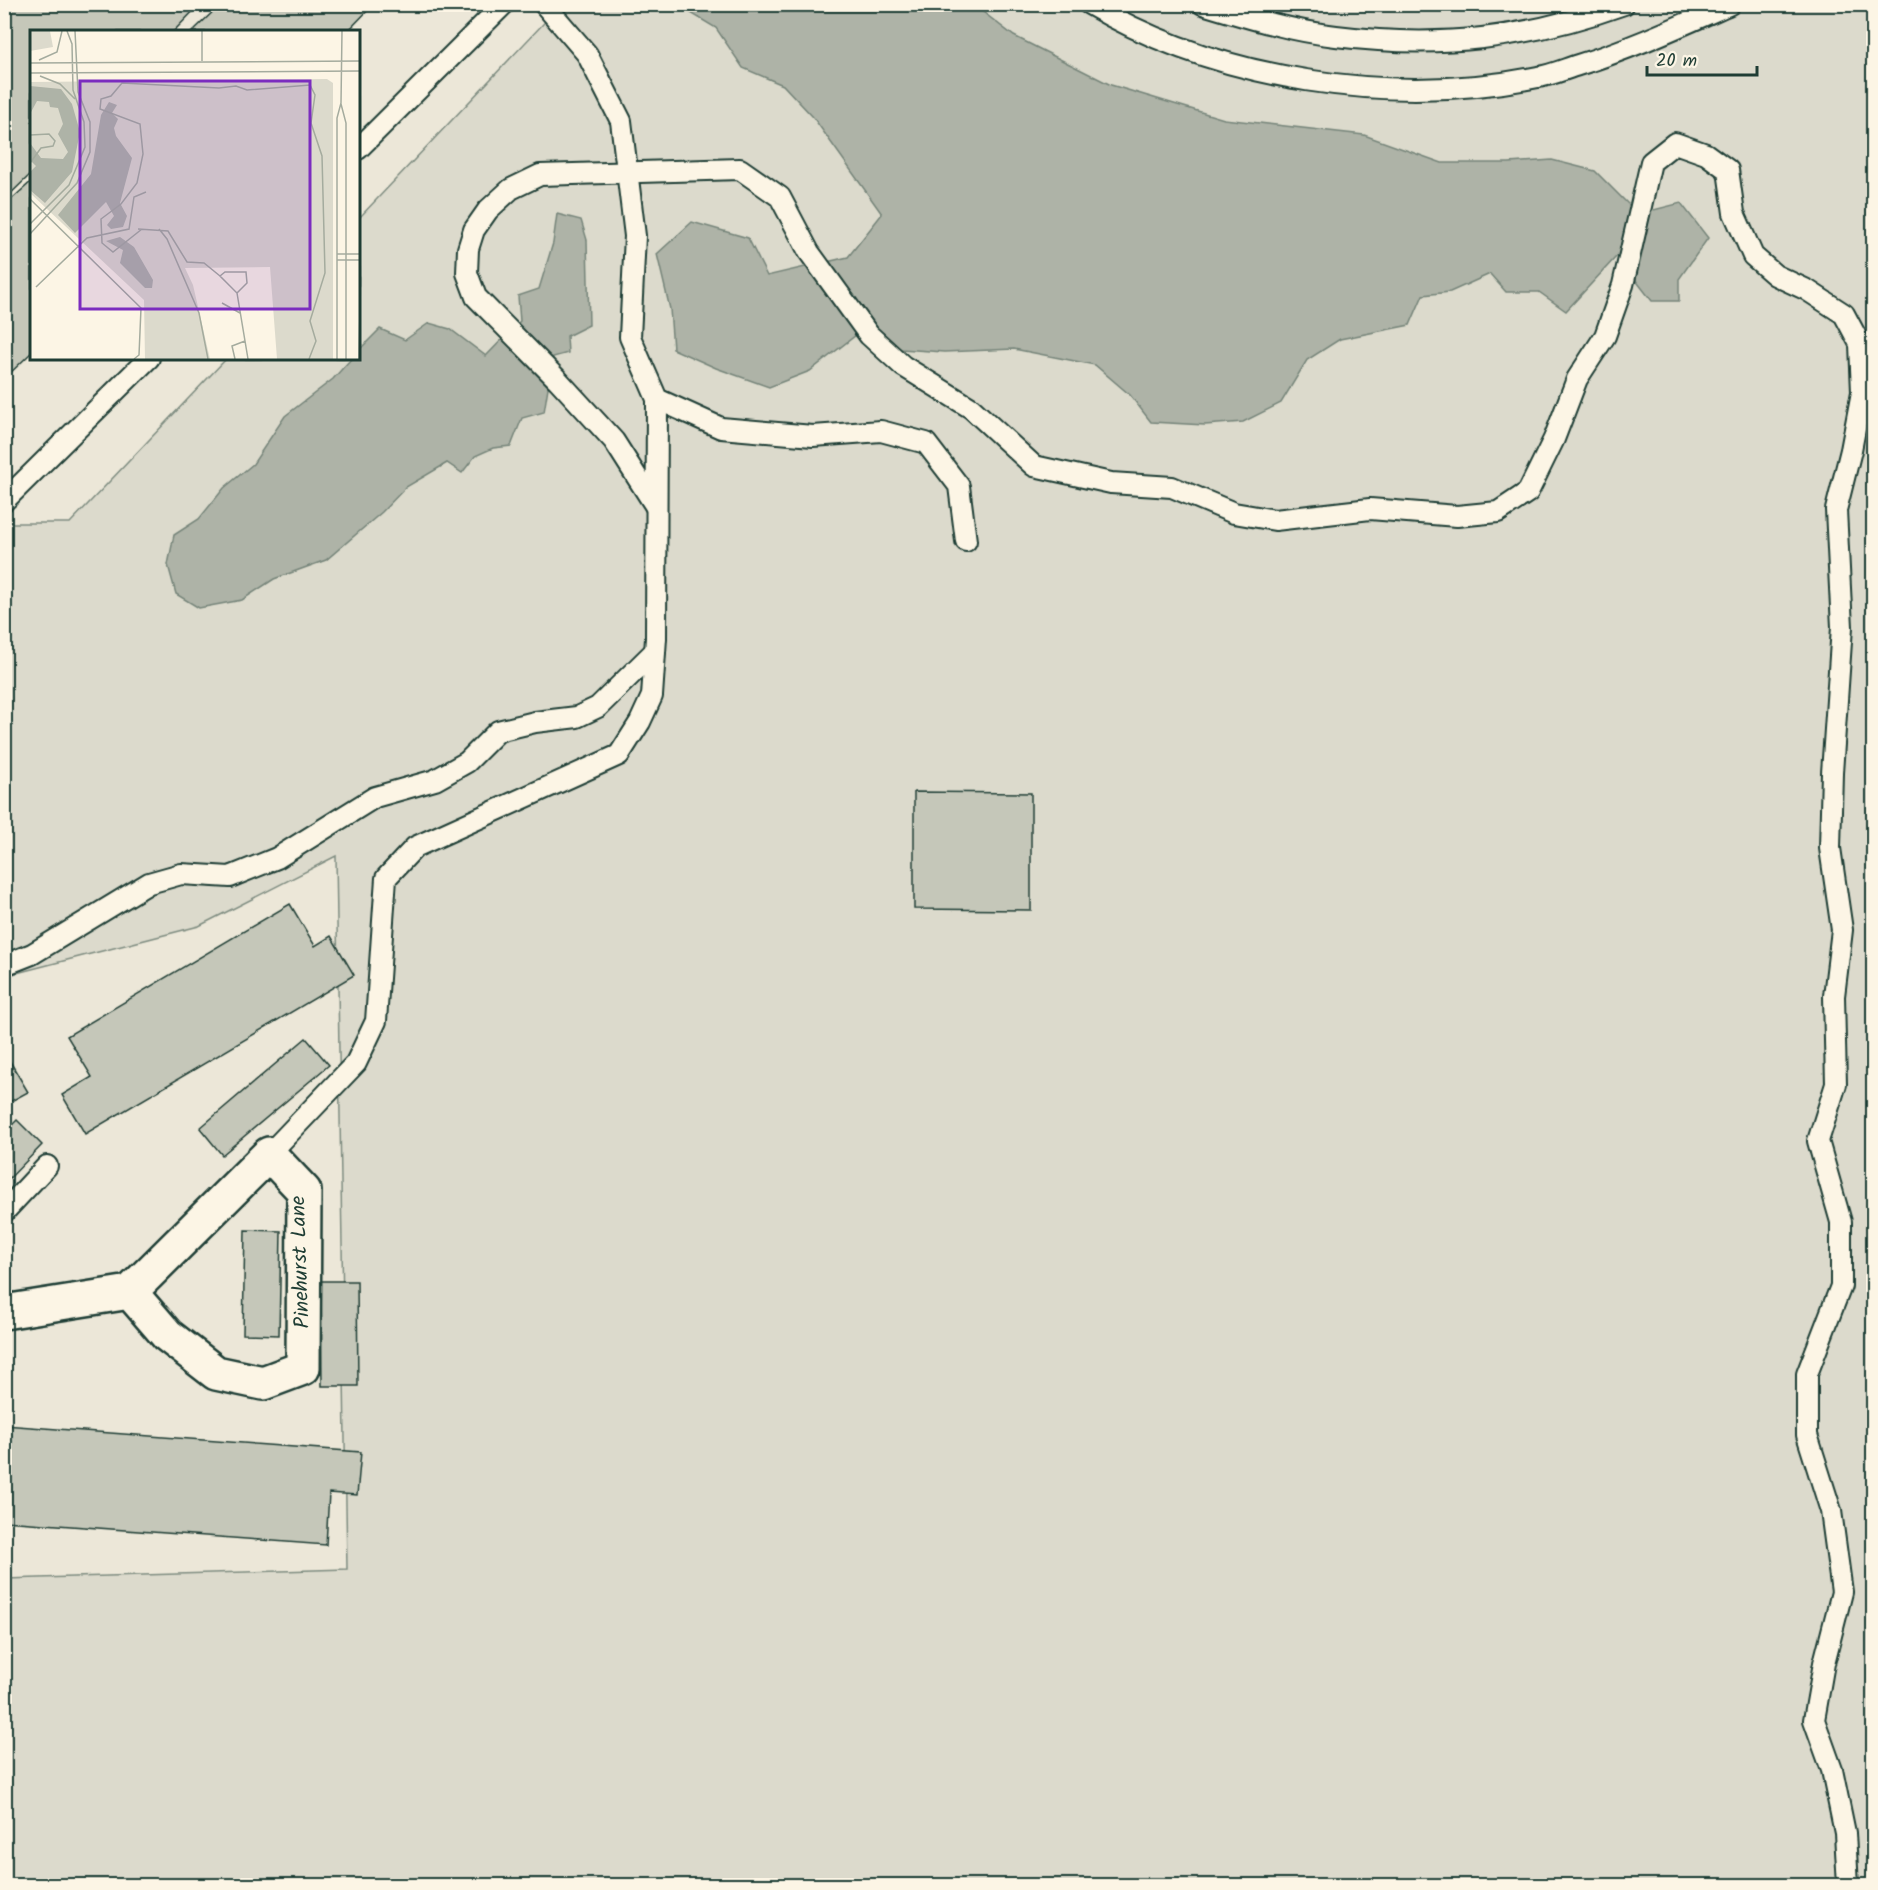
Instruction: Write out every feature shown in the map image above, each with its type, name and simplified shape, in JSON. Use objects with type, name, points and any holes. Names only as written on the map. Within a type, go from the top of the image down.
[{"type":"street","name":"Pinehurst Lane","points":[[129,1292],[167,1335],[216,1373],[263,1383],[303,1368],[304,1191],[269,1154]]},
{"type":"street","points":[[4,1312],[129,1292],[269,1154]]},
{"type":"lane","points":[[360,148],[504,4]]},
{"type":"lane","points":[[269,1154],[356,1063],[376,1021],[386,879],[415,847],[619,755],[640,722],[652,696],[655,651],[657,399],[630,338],[635,236],[621,121],[587,54],[543,4]]},
{"type":"lane","points":[[1089,4],[1119,22],[1217,61],[1294,79],[1382,88],[1469,88],[1540,77],[1610,55],[1730,4]]},
{"type":"lane","points":[[1203,4],[1275,25],[1335,36],[1442,42],[1474,40],[1544,29],[1624,4]]},
{"type":"lane","points":[[656,507],[614,441],[476,297],[467,273],[468,249],[474,230],[488,210],[511,189],[540,175],[740,169],[780,197],[809,252],[869,335],[903,366],[971,408],[1034,466],[1111,483],[1172,487],[1234,513],[1275,520],[1370,509],[1457,516],[1498,512],[1528,492],[1554,439],[1577,379],[1605,336],[1623,285],[1651,162],[1675,144],[1706,154],[1728,170],[1734,213],[1752,256],[1775,276],[1807,290],[1844,314],[1860,344],[1862,392],[1836,510],[1842,627],[1832,773],[1830,848],[1842,930],[1834,996],[1836,1084],[1818,1142],[1840,1222],[1840,1286],[1807,1374],[1807,1435],[1831,1511],[1842,1592],[1824,1663],[1814,1720],[1832,1770],[1845,1833],[1848,1886]]},
{"type":"lane","points":[[4,501],[147,360]]},
{"type":"lane","points":[[657,399],[721,428],[813,436],[881,431],[926,443],[959,486],[966,541]]},
{"type":"lane","points":[[4,965],[32,954],[149,883],[181,874],[230,878],[277,858],[375,797],[435,780],[467,762],[498,731],[535,722],[577,717],[598,707],[655,651]]},
{"type":"lane","points":[[4,1212],[48,1166]]},
{"type":"shaded area","points":[[676,4],[974,5],[1014,36],[1111,85],[1224,119],[1364,135],[1442,163],[1509,163],[1552,160],[1595,171],[1638,214],[1681,203],[1708,238],[1679,279],[1679,301],[1652,301],[1617,256],[1566,311],[1539,292],[1506,292],[1490,274],[1450,292],[1423,295],[1410,325],[1340,339],[1307,360],[1281,403],[1243,422],[1205,425],[1151,422],[1130,395],[1095,365],[1014,349],[944,352],[901,349],[869,325],[810,371],[769,387],[716,368],[673,349],[670,309],[657,254],[692,222],[748,238],[767,276],[848,257],[882,214],[813,117],[783,85],[743,68],[716,28]]},
{"type":"shaded area","points":[[4,5],[561,5],[360,217],[360,30],[30,30],[30,360],[225,360],[70,523],[5,523]]},
{"type":"shaded area","points":[[561,5],[1873,5],[1873,1885],[5,1885],[5,1579],[347,1569],[336,856],[199,926],[5,976],[5,523],[70,523],[225,360],[360,360],[360,217]]},
{"type":"shaded area","points":[[557,214],[581,220],[587,240],[589,325],[567,336],[568,353],[553,357],[544,412],[522,418],[511,446],[493,448],[475,456],[462,473],[447,463],[406,487],[382,512],[326,560],[274,579],[242,600],[199,608],[176,594],[168,565],[174,535],[199,519],[224,488],[253,464],[285,416],[333,379],[350,360],[360,360],[360,349],[380,329],[405,340],[429,323],[450,329],[486,356],[520,321],[518,296],[539,289],[553,243]]},
{"type":"shaded area","points":[[336,856],[347,1569],[5,1579],[5,976],[199,926]]},
{"type":"building","points":[[4,4],[200,4],[175,30],[30,30],[30,175],[4,200]]},
{"type":"building","points":[[221,4],[374,4],[349,30],[194,30]]},
{"type":"building","points":[[30,183],[30,354],[4,379],[4,206]]},
{"type":"building","points":[[914,792],[1031,793],[1031,910],[914,909]]},
{"type":"building","points":[[290,904],[315,946],[331,936],[354,975],[85,1134],[62,1095],[92,1077],[67,1036]]},
{"type":"building","points":[[306,1038],[329,1065],[222,1155],[200,1128]]},
{"type":"building","points":[[4,1053],[28,1092],[4,1105]]},
{"type":"building","points":[[17,1120],[42,1145],[4,1184],[4,1133]]},
{"type":"building","points":[[245,1230],[281,1231],[279,1335],[243,1334]]},
{"type":"building","points":[[321,1281],[357,1281],[358,1386],[322,1386]]},
{"type":"building","points":[[4,1425],[361,1452],[357,1495],[329,1493],[326,1545],[4,1521]]}]
